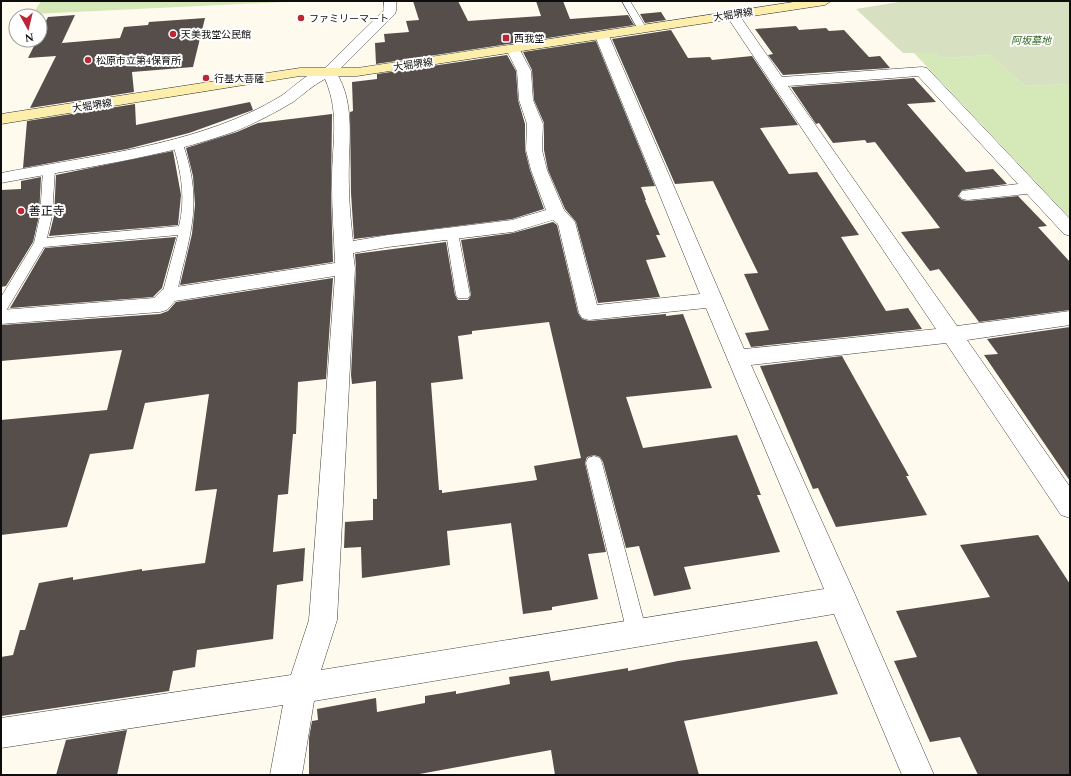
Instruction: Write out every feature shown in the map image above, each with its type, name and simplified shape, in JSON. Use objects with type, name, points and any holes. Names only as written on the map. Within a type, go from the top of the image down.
[{"type":"main road","name":"大堀堺線","points":[[1,119],[300,72],[357,72],[825,1]]},
{"type":"street","points":[[1,178],[178,144],[231,127],[264,112],[288,98],[311,80],[329,72],[390,11],[390,1]]},
{"type":"street","points":[[732,15],[1070,506]]},
{"type":"street","points":[[602,36],[737,358],[843,599],[918,775]]},
{"type":"street","points":[[513,49],[524,71],[526,100],[535,124],[534,150],[556,213],[566,222],[589,313],[713,300]]},
{"type":"street","points":[[778,82],[922,71],[1070,230]]},
{"type":"street","points":[[286,775],[301,688],[323,620],[345,259],[340,185],[344,115],[337,89],[329,72]]},
{"type":"street","points":[[968,195],[1031,188]]},
{"type":"street","points":[[1,317],[160,304],[169,295],[345,259],[388,241],[513,226],[556,213]]},
{"type":"street","points":[[737,358],[951,335],[1070,318]]},
{"type":"street","points":[[1,733],[301,688],[843,599]]},
{"type":"lane","points":[[626,1],[642,29]]},
{"type":"lane","points":[[169,295],[184,230],[189,200],[184,163],[178,144]]},
{"type":"lane","points":[[1,308],[40,243],[46,216],[49,170]]},
{"type":"lane","points":[[40,243],[184,230]]},
{"type":"lane","points":[[452,233],[463,295]]},
{"type":"lane","points":[[594,463],[637,633]]},
{"type":"green space","points":[[41,1],[305,1],[48,13],[48,8],[37,8]]},
{"type":"green space","name":"阿坂墓地","points":[[905,1],[1070,1],[1070,84],[1025,86],[990,55],[942,58],[936,53],[903,53],[856,9]]},
{"type":"green space","points":[[914,53],[936,53],[942,58],[990,55],[1025,86],[1070,84],[1070,218]]},
{"type":"building","points":[[413,1],[458,1],[468,21],[541,16],[536,1],[563,1],[570,19],[628,15],[634,25],[376,64],[375,43],[385,42],[384,34],[409,32],[406,21],[419,20]]},
{"type":"building","points":[[661,12],[666,20],[645,23],[640,14]]},
{"type":"building","points":[[75,15],[60,47],[62,43],[120,38],[124,27],[148,25],[149,22],[205,18],[193,67],[132,72],[134,92],[30,108],[56,56],[28,58],[33,48],[48,48],[48,17]]},
{"type":"building","points":[[796,26],[799,30],[826,28],[829,31],[844,30],[869,57],[880,56],[890,68],[783,75],[768,55],[773,54],[755,29]]},
{"type":"building","points":[[671,30],[688,58],[710,57],[712,60],[752,56],[798,125],[760,128],[789,174],[817,172],[859,235],[841,237],[886,311],[908,308],[922,329],[751,347],[745,333],[769,330],[744,274],[758,273],[713,181],[675,184],[612,39]]},
{"type":"building","points":[[596,41],[655,186],[641,187],[660,235],[656,235],[666,257],[646,260],[660,297],[598,303],[576,222],[565,209],[548,170],[544,150],[544,123],[534,100],[532,70],[523,52]]},
{"type":"building","points":[[507,55],[516,71],[518,100],[525,124],[525,150],[530,170],[544,209],[512,219],[354,239],[351,193],[350,112],[353,111],[352,82],[377,79],[377,74]]},
{"type":"building","points":[[914,78],[936,102],[907,104],[966,172],[993,169],[1007,184],[962,190],[958,196],[962,200],[968,201],[1018,196],[1047,226],[1038,227],[1070,262],[1070,310],[979,322],[939,269],[930,271],[901,232],[940,228],[875,142],[867,143],[865,140],[833,143],[819,123],[816,124],[791,87]]},
{"type":"building","points":[[250,102],[253,110],[189,133],[127,149],[23,168],[27,121],[135,104],[136,125]]},
{"type":"building","points":[[332,114],[331,195],[333,262],[180,285],[192,234],[195,205],[193,176],[186,148],[237,132],[258,123]]},
{"type":"building","points":[[173,151],[181,195],[178,225],[49,236],[54,216],[56,175]]},
{"type":"building","name":"善正寺","points":[[41,177],[39,216],[33,242],[6,286],[1,287],[1,190],[21,189],[21,181]]},
{"type":"building","points":[[553,222],[557,225],[578,313],[582,319],[589,321],[666,314],[666,316],[683,314],[712,388],[626,397],[643,448],[737,435],[761,495],[757,495],[780,552],[684,567],[691,589],[654,596],[639,546],[626,548],[603,462],[600,457],[594,455],[587,457],[585,463],[606,552],[588,554],[598,599],[552,607],[552,610],[523,614],[511,523],[447,531],[450,565],[362,578],[361,547],[344,548],[345,522],[373,520],[373,499],[377,499],[376,381],[352,384],[351,375],[356,268],[355,254],[446,242],[455,295],[458,300],[468,300],[471,295],[461,240],[513,233]],"holes":[[[549,322],[581,458],[534,466],[537,480],[442,493],[442,490],[439,490],[431,383],[463,379],[458,336],[472,334],[472,331]]]},
{"type":"building","points":[[176,237],[162,288],[153,297],[10,308],[45,248]]},
{"type":"building","points":[[333,278],[326,379],[298,382],[296,434],[293,434],[288,494],[278,495],[273,552],[305,548],[303,581],[277,585],[273,639],[197,650],[195,667],[173,671],[169,691],[1,716],[1,657],[13,655],[20,630],[25,630],[39,583],[73,577],[73,580],[142,569],[142,571],[205,563],[217,489],[195,491],[209,394],[145,403],[133,449],[90,454],[67,527],[1,535],[1,420],[107,410],[122,350],[1,361],[2,325],[160,314],[168,311],[176,302]]},
{"type":"building","points":[[1070,327],[1070,481],[984,355],[998,354],[987,339]]},
{"type":"building","points":[[842,356],[909,476],[906,476],[927,515],[836,527],[818,488],[813,489],[760,366]]},
{"type":"building","points":[[1038,535],[1070,584],[1070,775],[978,775],[960,737],[930,742],[894,661],[917,657],[896,611],[990,597],[960,545]]},
{"type":"building","points":[[817,641],[838,694],[684,721],[699,775],[555,775],[551,750],[414,775],[309,775],[309,738],[312,721],[318,720],[317,709],[376,698],[377,712],[425,703],[425,696],[456,691],[456,694],[510,684],[509,677],[549,671],[551,681],[628,668],[628,671],[678,661]]},
{"type":"building","points":[[127,730],[117,775],[56,775],[66,740]]},
{"type":"place","name":"ファミリーマート","points":[[301,18]]},
{"type":"place","name":"天美我堂公民館","points":[[173,34]]},
{"type":"place","name":"西我堂","points":[[506,38]]},
{"type":"place","name":"松原市立第4保育所","points":[[88,60]]},
{"type":"place","name":"行基大菩薩","points":[[206,78]]},
{"type":"place","name":"善正寺","points":[[21,211]]}]
